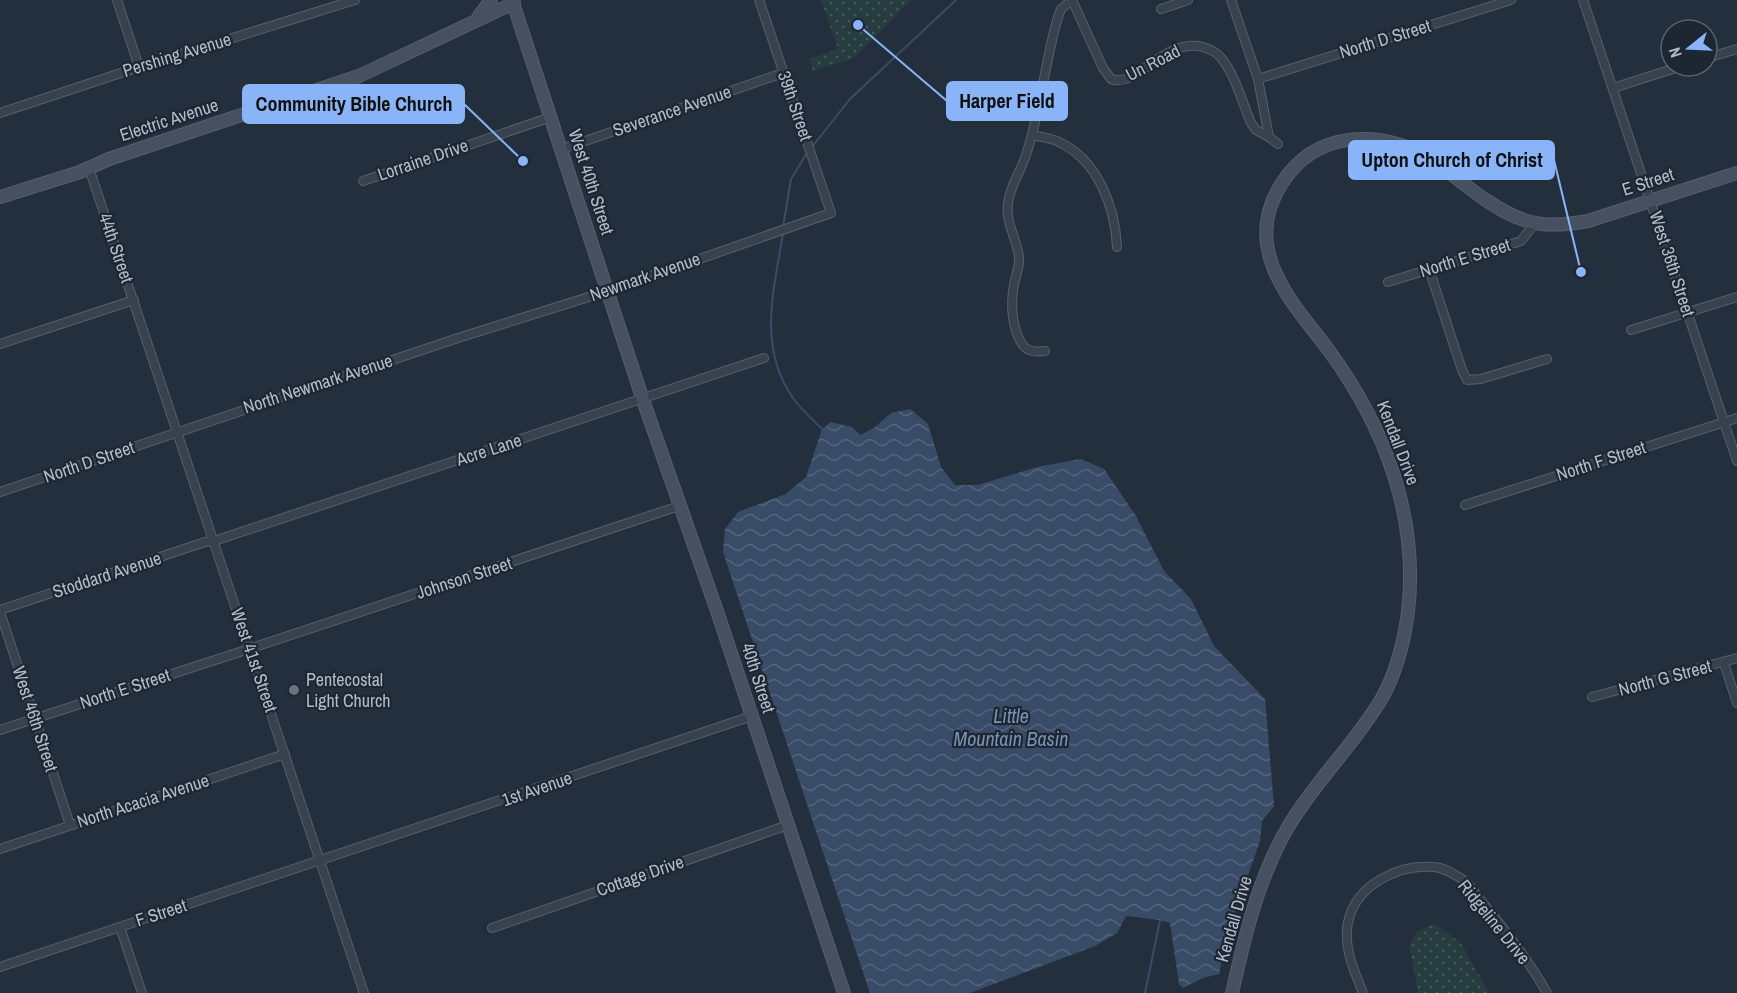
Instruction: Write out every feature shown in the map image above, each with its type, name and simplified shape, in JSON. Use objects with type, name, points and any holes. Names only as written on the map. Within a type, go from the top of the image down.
[{"type":"main road","points":[[472,24],[491,0]]},
{"type":"main road","name":"Electric Avenue","points":[[0,196],[359,76],[472,24],[513,1]]},
{"type":"main road","name":"West 40th Street","points":[[513,1],[635,376]]},
{"type":"main road","name":"Kendall Drive","points":[[1233,993],[1249,920],[1263,878],[1288,828],[1302,806],[1357,735],[1382,698],[1400,653],[1409,600],[1407,533],[1402,504],[1385,449],[1373,420],[1351,381],[1291,299],[1275,271],[1265,234],[1269,208],[1285,178],[1302,158],[1329,145],[1368,138],[1402,144],[1422,153],[1504,210],[1524,220],[1535,223],[1570,224]]},
{"type":"main road","name":"E Street","points":[[1570,224],[1588,221],[1737,173]]},
{"type":"main road","name":"40th Street","points":[[635,376],[717,611],[844,993]]},
{"type":"street","points":[[117,0],[138,67]]},
{"type":"street","name":"Pershing Avenue","points":[[0,113],[138,67],[355,0]]},
{"type":"street","name":"39th Street","points":[[759,0],[831,213]]},
{"type":"street","points":[[1045,351],[1031,352],[1022,344],[1016,329],[1011,309],[1019,258],[1008,221],[1008,205],[1013,184],[1023,166],[1032,135],[1058,17],[1061,9],[1072,0]]},
{"type":"street","name":"Un Road","points":[[1072,0],[1103,68],[1111,79],[1118,81],[1132,76],[1175,49],[1196,46],[1214,51],[1224,61],[1251,123],[1256,130],[1269,137]]},
{"type":"street","points":[[1161,9],[1188,0]]},
{"type":"street","points":[[1231,0],[1258,79],[1269,137],[1278,144]]},
{"type":"street","name":"North D Street","points":[[1258,79],[1511,0]]},
{"type":"street","name":"West 36th Street","points":[[1583,0],[1737,461]]},
{"type":"street","points":[[1719,54],[1737,49]]},
{"type":"street","name":"Severance Avenue","points":[[562,149],[783,73]]},
{"type":"street","points":[[1613,88],[1659,73]]},
{"type":"street","name":"Lorraine Drive","points":[[363,180],[551,117]]},
{"type":"street","points":[[1032,135],[1050,139],[1067,147],[1081,157],[1091,170],[1106,193],[1116,230],[1117,247]]},
{"type":"street","name":"44th Street","points":[[89,168],[144,328]]},
{"type":"street","name":"Newmark Avenue","points":[[458,338],[608,291],[831,213]]},
{"type":"street","name":"North E Street","points":[[1388,282],[1521,240],[1535,223]]},
{"type":"street","points":[[1429,269],[1467,380],[1481,379],[1547,359]]},
{"type":"street","points":[[1631,330],[1737,297]]},
{"type":"street","points":[[0,344],[134,300]]},
{"type":"street","name":"West 41st Street","points":[[144,328],[364,993]]},
{"type":"street","name":"North Newmark Avenue","points":[[178,431],[458,338]]},
{"type":"street","name":"Acre Lane","points":[[214,542],[764,358]]},
{"type":"street","name":"North F Street","points":[[1465,505],[1737,418]]},
{"type":"street","name":"North D Street","points":[[0,492],[178,431]]},
{"type":"street","name":"Johnson Street","points":[[249,650],[679,506]]},
{"type":"street","name":"Stoddard Avenue","points":[[0,611],[205,542],[214,542]]},
{"type":"street","name":"West 46th Street","points":[[0,611],[70,825]]},
{"type":"street","name":"North E Street","points":[[0,730],[249,650]]},
{"type":"street","name":"North G Street","points":[[1592,697],[1737,658]]},
{"type":"street","points":[[1724,663],[1737,703]]},
{"type":"street","name":"1st Avenue","points":[[322,861],[752,716]]},
{"type":"street","name":"North Acacia Avenue","points":[[0,849],[285,754]]},
{"type":"street","name":"Cottage Drive","points":[[492,928],[788,825]]},
{"type":"street","name":"F Street","points":[[0,967],[322,861]]},
{"type":"street","name":"Ridgeline Drive","points":[[1363,993],[1350,959],[1346,939],[1348,920],[1356,906],[1366,891],[1384,876],[1403,869],[1435,867],[1465,881],[1523,954],[1547,993]]},
{"type":"street","points":[[120,927],[142,993]]},
{"type":"green space","points":[[821,0],[911,0],[854,58],[813,71],[809,59],[838,49]]},
{"type":"green space","points":[[1435,924],[1461,943],[1489,993],[1418,993],[1409,944],[1418,931]]},
{"type":"water","name":"Little Mountain Basin","points":[[910,409],[928,424],[941,467],[955,485],[978,485],[1037,467],[1081,459],[1104,469],[1136,516],[1164,571],[1191,599],[1214,646],[1265,699],[1274,806],[1262,821],[1260,841],[1227,935],[1219,974],[1203,978],[1183,988],[1179,984],[1170,923],[1126,916],[1117,933],[1095,946],[970,993],[870,993],[723,552],[725,529],[738,512],[786,494],[806,477],[822,429],[831,422],[851,427],[861,435],[875,427],[891,413]]},
{"type":"waterway","points":[[812,147],[850,99],[956,0]]},
{"type":"waterway","points":[[783,227],[791,179],[808,151]]},
{"type":"waterway","points":[[783,233],[771,318],[775,359],[782,379],[793,398],[822,429]]},
{"type":"waterway","points":[[1145,993],[1160,920]]},
{"type":"place","name":"Harper Field","points":[[858,25]]},
{"type":"place","name":"Community Bible Church","points":[[523,161]]},
{"type":"place","name":"Upton Church of Christ","points":[[1581,272]]},
{"type":"place","name":"Pentecostal Light Church","points":[[294,690]]}]
